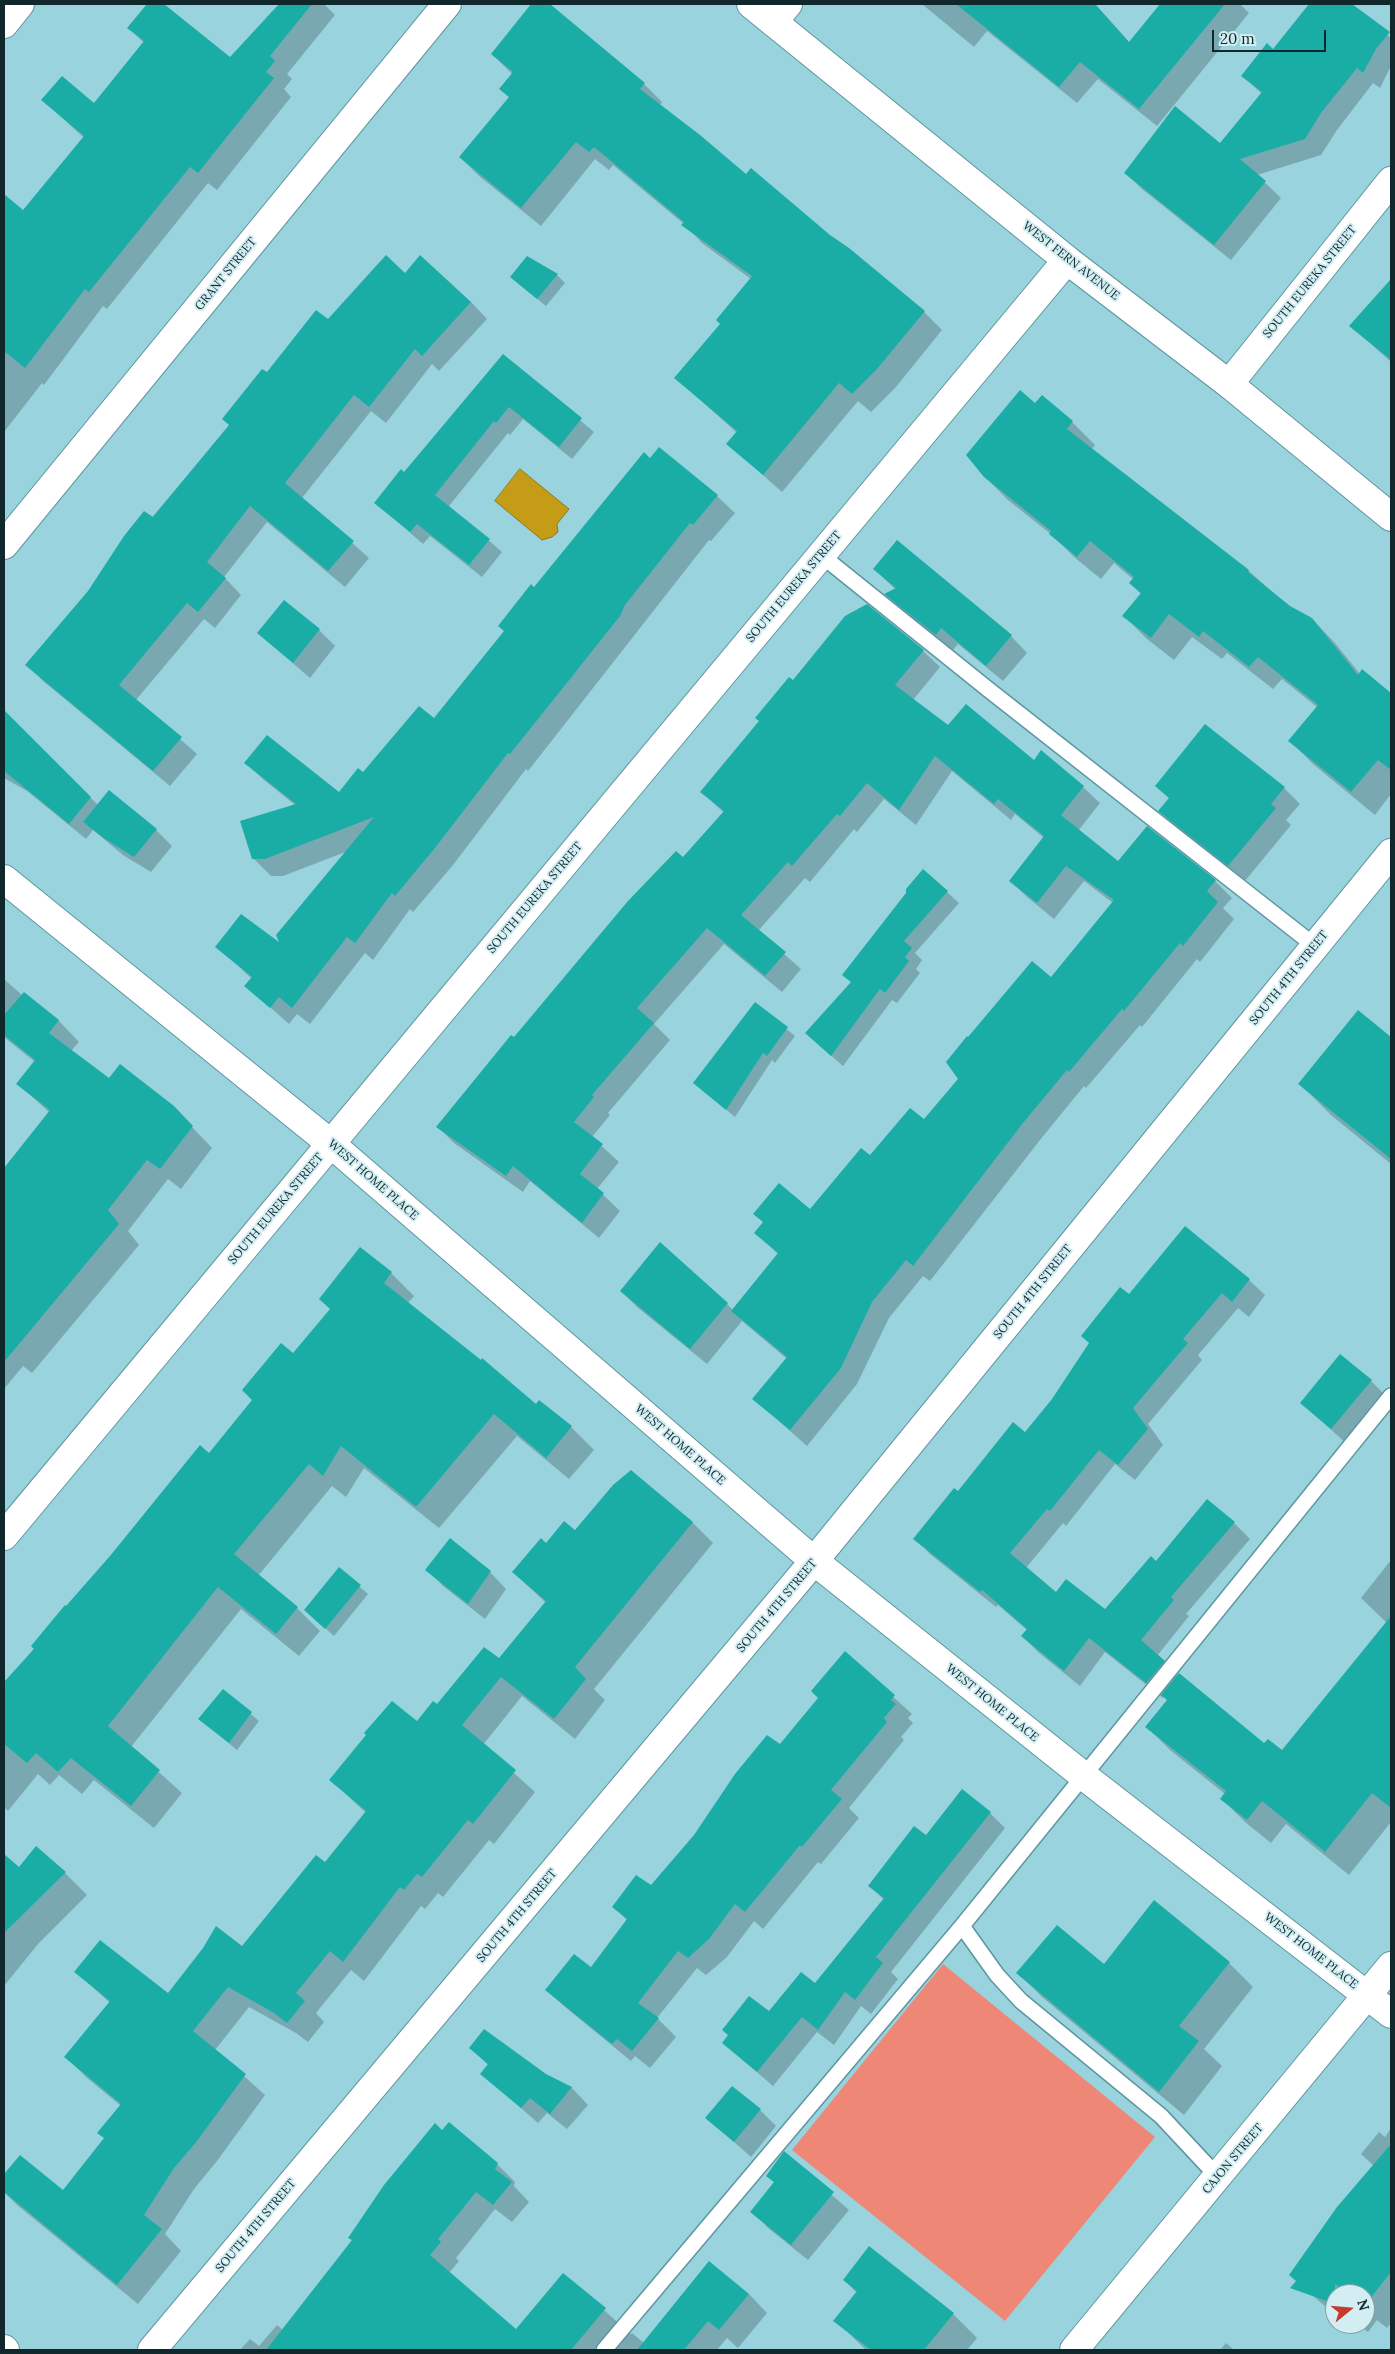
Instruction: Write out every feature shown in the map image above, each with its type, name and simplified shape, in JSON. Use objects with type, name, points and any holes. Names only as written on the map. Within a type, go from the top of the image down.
[{"type":"street","points":[[4,24],[20,4]]},
{"type":"street","name":"GRANT STREET","points":[[4,545],[447,4]]},
{"type":"street","name":"WEST FERN AVENUE","points":[[751,4],[780,13],[1067,260],[1229,384],[1391,517]]},
{"type":"street","name":"SOUTH EUREKA STREET","points":[[1229,384],[1391,181]]},
{"type":"street","name":"SOUTH EUREKA STREET","points":[[4,1536],[1067,260]]},
{"type":"street","name":"SOUTH 4TH STREET","points":[[152,2350],[814,1561],[1391,852]]},
{"type":"street","name":"WEST HOME PLACE","points":[[4,879],[330,1144],[814,1561],[1085,1776],[1391,2014]]},
{"type":"street","name":"CAJON STREET","points":[[1074,2350],[1391,1966]]},
{"type":"lane","points":[[821,555],[988,690],[1315,946]]},
{"type":"lane","points":[[604,2350],[962,1926],[1391,1396]]},
{"type":"lane","points":[[962,1926],[997,1975],[1021,2001],[1161,2116],[1218,2177]]},
{"type":"shaded area","points":[[520,469],[569,509],[557,524],[558,532],[552,537],[542,540],[495,501]]},
{"type":"shaded area","points":[[943,1964],[1155,2137],[1005,2321],[792,2150]]},
{"type":"building","points":[[147,4],[164,4],[230,57],[279,4],[312,4],[270,56],[275,61],[266,72],[274,78],[198,173],[190,167],[89,292],[85,289],[25,368],[4,351],[4,194],[23,210],[84,136],[41,100],[62,76],[94,103],[144,41],[127,28]]},
{"type":"building","points":[[531,4],[550,4],[645,83],[640,89],[700,135],[746,174],[751,168],[830,235],[849,248],[925,311],[877,369],[852,394],[839,383],[763,475],[726,444],[737,431],[674,378],[720,324],[716,320],[752,276],[681,225],[684,222],[594,147],[589,152],[576,142],[521,208],[459,157],[509,97],[499,89],[513,72],[491,54]]},
{"type":"building","points":[[956,4],[1095,4],[1129,42],[1160,4],[1225,4],[1139,109],[1080,62],[1059,87]]},
{"type":"building","points":[[1309,4],[1352,4],[1390,32],[1376,49],[1363,73],[1357,68],[1321,113],[1305,139],[1240,159],[1266,181],[1214,245],[1124,173],[1175,106],[1220,143],[1262,92],[1241,76],[1267,43],[1273,49]]},
{"type":"building","points":[[386,255],[405,273],[420,255],[471,302],[422,356],[415,349],[369,407],[354,395],[285,483],[354,541],[328,571],[250,506],[207,562],[226,578],[198,612],[187,603],[119,685],[182,737],[153,771],[25,665],[88,591],[124,536],[144,511],[153,517],[229,425],[222,419],[262,369],[267,372],[316,310],[328,319]]},
{"type":"building","points":[[527,256],[558,274],[537,299],[510,277]]},
{"type":"building","points":[[1391,279],[1391,360],[1349,326]]},
{"type":"building","points":[[503,354],[582,418],[559,447],[509,407],[496,423],[494,421],[435,495],[490,539],[469,565],[417,524],[410,532],[374,503],[401,469],[404,472]]},
{"type":"building","points":[[1020,390],[1035,403],[1042,395],[1073,421],[1067,429],[1249,570],[1248,572],[1290,606],[1312,618],[1358,675],[1362,669],[1391,693],[1391,770],[1378,760],[1351,792],[1288,741],[1318,705],[1258,657],[1249,667],[1203,631],[1199,637],[1169,614],[1151,638],[1122,616],[1141,593],[1129,583],[1134,577],[1090,541],[1077,557],[1049,534],[1051,531],[984,477],[966,455]]},
{"type":"building","points":[[659,447],[718,495],[693,525],[690,523],[625,605],[620,616],[570,679],[510,754],[508,753],[435,848],[395,896],[392,893],[355,943],[347,937],[292,1008],[279,997],[270,1008],[244,986],[252,977],[215,947],[241,914],[279,942],[276,935],[374,817],[265,859],[252,859],[240,821],[296,804],[244,763],[267,735],[339,792],[358,768],[363,772],[419,706],[434,718],[504,631],[498,626],[531,584],[534,587],[644,452],[650,458]]},
{"type":"building","points":[[897,540],[1012,635],[986,666],[941,628],[936,635],[884,594],[896,588],[873,569]]},
{"type":"building","points":[[284,600],[320,629],[293,663],[257,633]]},
{"type":"building","points":[[867,604],[924,650],[895,685],[948,725],[966,704],[1034,760],[1041,750],[1084,786],[1061,815],[1118,861],[1147,826],[1216,880],[1207,891],[1218,902],[1183,946],[1180,943],[1124,1011],[1122,1009],[1069,1072],[1067,1070],[1023,1123],[913,1266],[906,1260],[872,1302],[841,1368],[790,1430],[752,1399],[787,1357],[731,1311],[778,1253],[754,1233],[763,1222],[753,1214],[779,1183],[810,1209],[861,1148],[870,1155],[910,1108],[924,1119],[958,1079],[946,1062],[1032,961],[1051,977],[1114,900],[1066,866],[1037,903],[1009,881],[1044,836],[998,799],[994,804],[935,756],[899,810],[867,783],[840,816],[837,814],[792,866],[788,862],[741,915],[786,952],[765,976],[707,928],[637,1008],[654,1023],[592,1095],[594,1097],[574,1122],[603,1144],[580,1174],[604,1193],[582,1223],[513,1166],[506,1176],[436,1127],[511,1035],[514,1037],[628,901],[676,851],[683,857],[724,811],[700,792],[759,721],[755,718],[789,677],[793,680],[845,616]]},
{"type":"building","points":[[4,710],[91,797],[69,824],[4,771]]},
{"type":"building","points":[[1205,724],[1285,787],[1271,804],[1276,808],[1228,866],[1158,811],[1169,798],[1155,786]]},
{"type":"building","points":[[109,790],[157,829],[134,857],[105,839],[83,822]]},
{"type":"building","points":[[923,869],[948,891],[904,941],[912,948],[905,957],[909,961],[885,993],[880,989],[831,1056],[805,1033],[851,982],[842,975]]},
{"type":"building","points":[[24,992],[59,1020],[49,1033],[109,1078],[120,1064],[174,1106],[193,1126],[160,1169],[147,1160],[108,1210],[119,1224],[4,1362],[4,1168],[50,1110],[16,1084],[35,1060],[4,1035],[4,1015]]},
{"type":"building","points":[[755,1002],[788,1027],[767,1056],[763,1053],[726,1110],[693,1083]]},
{"type":"building","points":[[1358,1010],[1391,1037],[1391,1159],[1298,1084]]},
{"type":"building","points":[[1185,1226],[1250,1279],[1232,1302],[1222,1293],[1183,1339],[1188,1343],[1133,1408],[1148,1429],[1118,1465],[1099,1450],[1050,1511],[1047,1509],[1010,1553],[1056,1592],[1066,1579],[1105,1609],[1151,1556],[1156,1561],[1207,1499],[1235,1522],[1171,1597],[1174,1600],[1141,1640],[1165,1661],[1146,1683],[1089,1638],[1064,1671],[1021,1636],[1027,1629],[982,1590],[980,1592],[913,1539],[954,1488],[958,1491],[1013,1422],[1025,1432],[1052,1399],[1089,1343],[1081,1336],[1120,1287],[1129,1294]]},
{"type":"building","points":[[660,1242],[728,1303],[690,1349],[620,1291]]},
{"type":"building","points":[[360,1247],[392,1272],[384,1283],[481,1360],[482,1358],[536,1404],[539,1400],[572,1426],[546,1458],[494,1414],[416,1507],[341,1446],[323,1476],[309,1464],[234,1554],[298,1607],[276,1634],[218,1587],[108,1726],[160,1770],[131,1806],[71,1758],[58,1772],[36,1753],[27,1763],[4,1744],[4,1682],[34,1649],[31,1646],[110,1556],[200,1445],[209,1453],[252,1400],[242,1390],[281,1343],[293,1353],[330,1309],[319,1299]]},
{"type":"building","points":[[1340,1354],[1372,1380],[1331,1429],[1300,1403]]},
{"type":"building","points":[[631,1470],[693,1522],[575,1667],[586,1679],[554,1719],[501,1677],[462,1725],[516,1770],[473,1824],[468,1820],[422,1877],[417,1874],[404,1890],[400,1887],[343,1962],[330,1951],[296,1993],[305,2001],[287,2023],[274,2013],[228,1987],[193,2031],[246,2074],[197,2141],[174,2168],[144,2215],[162,2229],[117,2285],[4,2192],[4,2174],[20,2155],[63,2190],[104,2138],[97,2133],[121,2104],[64,2057],[110,2001],[74,1972],[100,1940],[168,1993],[203,1948],[216,1926],[242,1946],[316,1855],[325,1862],[366,1811],[329,1780],[366,1735],[364,1733],[392,1701],[417,1721],[433,1701],[437,1704],[484,1647],[499,1658],[546,1601],[512,1572],[541,1538],[546,1543],[564,1521],[575,1530],[613,1485]]},
{"type":"building","points":[[450,1538],[491,1571],[468,1604],[425,1570]]},
{"type":"building","points":[[339,1567],[361,1585],[325,1629],[304,1610]]},
{"type":"building","points":[[1391,1616],[1391,1808],[1372,1793],[1325,1852],[1262,1801],[1247,1820],[1220,1799],[1226,1791],[1145,1727],[1167,1700],[1161,1695],[1179,1673],[1264,1743],[1268,1739],[1282,1750]]},
{"type":"building","points":[[845,1651],[895,1695],[891,1700],[896,1704],[884,1718],[887,1722],[831,1790],[842,1799],[802,1847],[800,1845],[745,1912],[735,1904],[709,1939],[688,1958],[678,1951],[638,2003],[659,2018],[632,2051],[617,2039],[612,2044],[545,1990],[574,1954],[591,1967],[627,1919],[612,1907],[636,1875],[651,1885],[694,1835],[735,1774],[767,1735],[780,1744],[818,1698],[811,1691]]},
{"type":"building","points":[[223,1689],[252,1712],[229,1743],[198,1719]]},
{"type":"building","points":[[962,1789],[991,1812],[876,1957],[883,1963],[855,2000],[845,1992],[818,2030],[802,2017],[757,2072],[722,2043],[728,2035],[722,2030],[749,1996],[769,2011],[801,1972],[815,1983],[884,1898],[868,1886],[914,1826],[926,1835]]},
{"type":"building","points":[[36,1846],[66,1872],[4,1933],[4,1854],[19,1867]]},
{"type":"building","points":[[1154,1900],[1230,1962],[1179,2026],[1199,2041],[1159,2092],[1016,1973],[1057,1925],[1104,1964]]},
{"type":"building","points":[[484,2029],[546,2074],[572,2087],[550,2114],[530,2098],[521,2108],[480,2074],[488,2064],[469,2048]]},
{"type":"building","points":[[732,2086],[761,2109],[734,2142],[705,2118]]},
{"type":"building","points":[[449,2122],[498,2163],[495,2169],[512,2182],[493,2205],[476,2192],[438,2239],[441,2242],[430,2255],[516,2329],[563,2273],[606,2308],[571,2350],[266,2350],[352,2240],[348,2238],[384,2185],[435,2123],[442,2130]]},
{"type":"building","points":[[1391,2144],[1391,2272],[1375,2292],[1375,2284],[1325,2284],[1325,2300],[1290,2288],[1296,2281],[1289,2275],[1337,2207]]},
{"type":"building","points":[[784,2151],[834,2192],[791,2245],[750,2212],[774,2182],[766,2176]]},
{"type":"building","points":[[869,2246],[954,2313],[924,2350],[871,2350],[833,2321],[857,2291],[843,2280]]},
{"type":"building","points":[[709,2261],[749,2294],[719,2330],[708,2321],[684,2350],[637,2350]]}]
